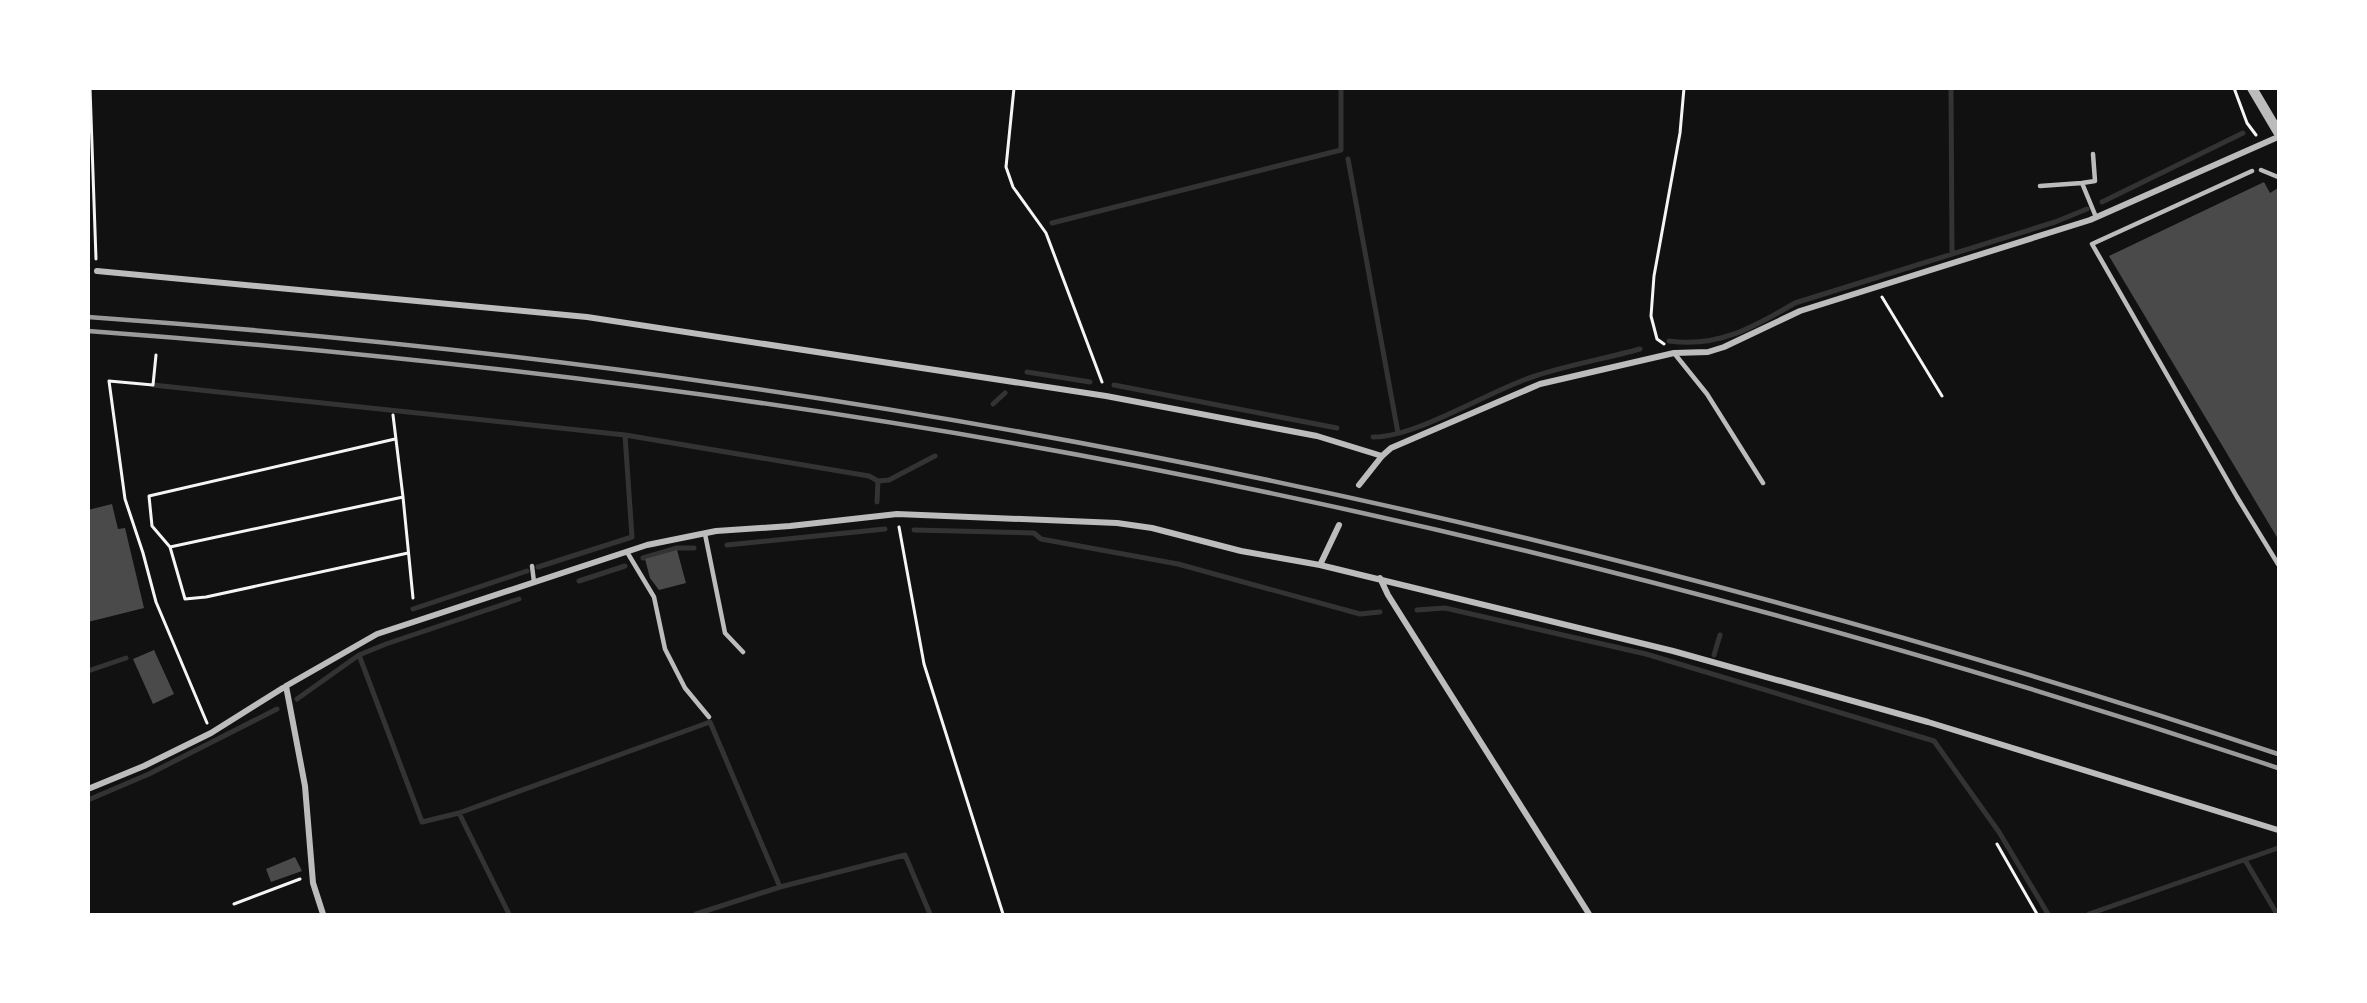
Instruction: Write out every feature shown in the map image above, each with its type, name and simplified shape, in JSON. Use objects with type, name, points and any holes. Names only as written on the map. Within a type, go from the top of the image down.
[{"type":"street","points":[[1359,485],[1391,448],[1540,384],[1674,353],[1708,352],[1724,347],[1800,311],[2096,217],[2278,134],[2252,88]]},
{"type":"street","points":[[97,271],[587,317],[1106,396],[1317,436],[1382,456]]},
{"type":"street","points":[[88,789],[144,766],[211,733],[286,686],[377,634],[627,552],[705,534],[897,514],[1117,523],[1152,528],[1241,551],[1380,578],[1673,651],[1928,722],[2278,830]]},
{"type":"street","points":[[1320,565],[1339,525]]},
{"type":"street","points":[[1380,578],[1388,595],[1589,915]]},
{"type":"street","points":[[286,686],[305,786],[313,874],[323,915]]},
{"type":"lane","points":[[2040,186],[2095,181],[2093,154]]},
{"type":"lane","points":[[2261,170],[2278,177]]},
{"type":"lane","points":[[2252,171],[2092,244],[2236,497],[2278,564]]},
{"type":"lane","points":[[2082,183],[2096,217]]},
{"type":"lane","points":[[1674,353],[1707,394],[1763,483]]},
{"type":"lane","points":[[705,534],[725,633],[743,652]]},
{"type":"lane","points":[[627,552],[654,597],[664,650],[685,688],[709,717]]},
{"type":"lane","points":[[532,566],[534,582]]},
{"type":"path","points":[[90,88],[97,271]]},
{"type":"path","points":[[1014,88],[1006,167],[1012,187],[1046,233],[1098,366],[1106,396]]},
{"type":"path","points":[[1674,353],[1657,339],[1651,316],[1654,276],[1680,133],[1684,88]]},
{"type":"path","points":[[2234,88],[2247,123]]},
{"type":"path","points":[[1877,287],[1942,396]]},
{"type":"path","points":[[156,355],[153,385],[109,381],[125,499],[156,602],[211,733]]},
{"type":"path","points":[[393,415],[413,598]]},
{"type":"path","points":[[395,439],[148,496],[152,526],[170,547],[186,599],[206,597],[408,553]]},
{"type":"path","points":[[170,547],[403,497]]},
{"type":"path","points":[[897,514],[924,663],[1003,915]]},
{"type":"path","points":[[1996,844],[2037,915]]},
{"type":"path","points":[[234,904],[313,874]]},
{"type":"building","points":[[2264,182],[2270,193],[2278,188],[2278,539],[2109,256]]},
{"type":"building","points":[[112,504],[118,529],[125,528],[144,608],[88,622],[88,510]]},
{"type":"building","points":[[677,550],[686,583],[659,590],[650,578],[645,559]]},
{"type":"building","points":[[154,650],[174,694],[153,704],[133,659]]},
{"type":"building","points":[[295,857],[302,871],[271,882],[266,869]]},
{"type":"waterway","points":[[1052,223],[1341,150],[1341,88]]},
{"type":"waterway","points":[[1951,88],[1952,254]]},
{"type":"waterway","points":[[2102,202],[2243,133]]},
{"type":"waterway","points":[[1348,159],[1398,433]]},
{"type":"waterway","points":[[1669,341],[1704,341],[1735,334],[1795,303],[2055,222],[2087,209]]},
{"type":"waterway","points":[[1373,437],[1410,430],[1532,377],[1640,349]]},
{"type":"waterway","points":[[1027,372],[1090,382]]},
{"type":"waterway","points":[[153,385],[625,435],[869,476],[878,481]]},
{"type":"waterway","points":[[1114,385],[1337,428]]},
{"type":"waterway","points":[[993,404],[1005,393]]},
{"type":"waterway","points":[[538,567],[632,537],[625,435]]},
{"type":"waterway","points":[[877,502],[878,481],[889,480],[935,456]]},
{"type":"waterway","points":[[727,545],[885,529]]},
{"type":"waterway","points":[[914,530],[1034,533],[1041,539],[1178,564],[1360,614],[1380,612]]},
{"type":"waterway","points":[[643,558],[677,548],[694,548]]},
{"type":"waterway","points":[[579,581],[625,566]]},
{"type":"waterway","points":[[413,609],[527,571]]},
{"type":"waterway","points":[[297,699],[359,655],[519,599]]},
{"type":"waterway","points":[[1417,610],[1445,608],[1646,654],[1934,741],[1999,832],[2048,914]]},
{"type":"waterway","points":[[1714,655],[1720,635]]},
{"type":"waterway","points":[[359,655],[422,822],[459,813],[509,914]]},
{"type":"waterway","points":[[88,671],[126,658]]},
{"type":"waterway","points":[[88,800],[149,774],[277,709]]},
{"type":"waterway","points":[[459,813],[710,722],[780,887]]},
{"type":"waterway","points":[[2089,914],[2278,848]]},
{"type":"waterway","points":[[696,914],[780,887],[905,855],[930,914]]},
{"type":"waterway","points":[[2245,860],[2277,914]]},
{"type":"railway","points":[[88,317],[402,344],[637,372],[914,414],[1112,449],[1309,489],[1505,533],[1700,582],[1894,635],[2278,754]]},
{"type":"railway","points":[[88,331],[352,354],[615,383],[877,420],[1137,466],[1426,527],[1712,598],[1997,679],[2278,768]]}]
